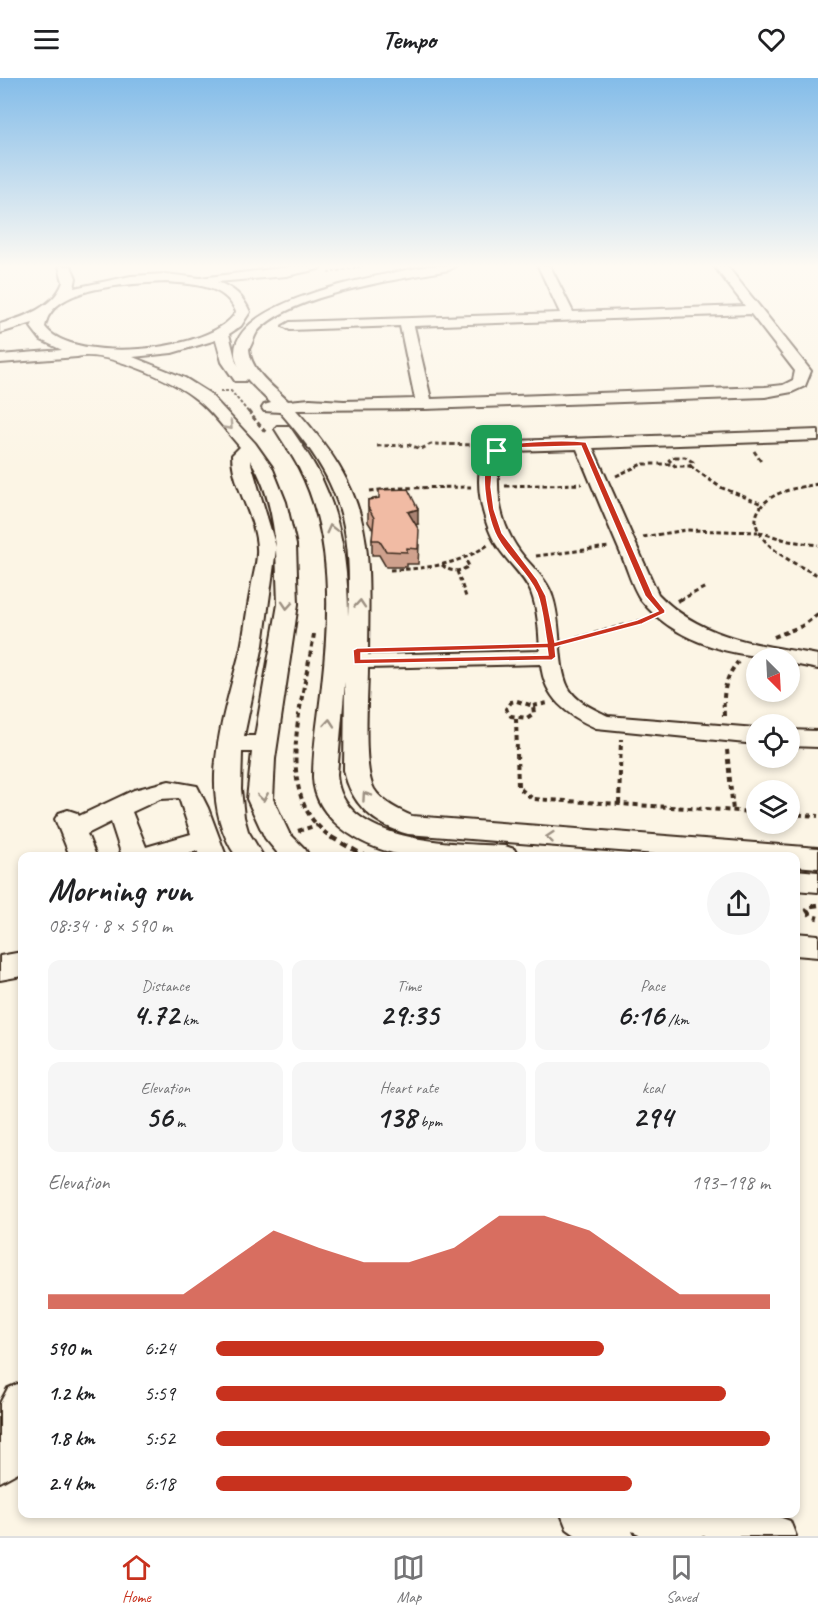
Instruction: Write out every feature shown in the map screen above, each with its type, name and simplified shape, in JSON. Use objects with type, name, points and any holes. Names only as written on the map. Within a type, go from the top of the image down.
[{"type":"street","points":[[44,334],[63,346],[101,353],[180,381],[222,389],[275,408],[310,404],[344,406],[424,404],[765,392],[787,389],[800,383],[803,371],[773,334]]},
{"type":"street","points":[[0,359],[152,352],[191,345],[222,334]]},
{"type":"street","points":[[222,334],[229,362],[222,389],[249,447],[266,471],[277,502],[286,545],[288,604],[265,744],[260,799],[278,838],[292,852]]},
{"type":"street","points":[[249,334],[242,351],[244,359],[275,408],[332,468],[354,517],[361,551],[357,656],[358,783],[370,802],[390,818],[408,825],[743,852]]},
{"type":"street","points":[[408,334],[424,404]]},
{"type":"street","points":[[293,428],[324,419],[344,406]]},
{"type":"street","points":[[293,428],[326,511],[334,544],[339,581],[325,772],[327,790],[336,808],[375,838],[401,846],[463,852]]},
{"type":"street","points":[[746,734],[622,726],[588,717],[563,700],[555,686],[552,651],[542,596],[535,580],[517,561],[498,533],[488,487],[490,460],[497,451],[512,446],[818,435]]},
{"type":"street","points":[[584,444],[649,596],[662,612],[693,631],[751,648]]},
{"type":"street","points":[[247,852],[241,845],[231,822],[226,789],[235,716],[252,645],[267,548],[257,508],[241,463],[240,455],[249,447]]},
{"type":"street","points":[[357,656],[552,651]]},
{"type":"street","points":[[800,658],[818,662]]},
{"type":"street","points":[[800,739],[818,740]]},
{"type":"street","points":[[231,744],[265,744]]},
{"type":"street","points":[[81,852],[70,824],[116,809],[162,788],[188,792],[194,802],[209,848],[179,852]]},
{"type":"street","points":[[116,809],[123,818],[134,852]]},
{"type":"street","points":[[800,857],[818,858]]},
{"type":"street","points":[[800,880],[818,882]]},
{"type":"street","points":[[800,944],[818,946]]},
{"type":"street","points":[[0,968],[18,965]]},
{"type":"street","points":[[0,1445],[18,1410]]},
{"type":"street","points":[[0,1461],[18,1449]]},
{"type":"street","points":[[588,1518],[613,1536]]},
{"type":"street","points":[[676,1527],[735,1526],[774,1536]]},
{"type":"path","points":[[377,446],[409,445],[421,449],[431,444],[468,443],[483,445],[497,451]]},
{"type":"path","points":[[672,464],[669,460],[673,457],[684,456],[692,460],[690,466]]},
{"type":"path","points":[[598,477],[618,475],[630,467],[642,464],[690,466],[720,487],[762,504]]},
{"type":"path","points":[[818,484],[785,490],[762,504],[756,518],[758,532],[767,545],[781,557],[818,575]]},
{"type":"path","points":[[517,561],[627,543],[686,530],[758,532],[789,541],[818,545]]},
{"type":"path","points":[[390,570],[442,565],[464,558],[485,547],[498,533]]},
{"type":"path","points":[[442,565],[447,570],[457,571],[469,566],[468,561],[464,558]]},
{"type":"path","points":[[457,571],[466,597]]},
{"type":"path","points":[[552,651],[639,622],[662,612],[681,597],[706,587]]},
{"type":"path","points":[[751,648],[802,626],[818,614]]},
{"type":"path","points":[[733,811],[723,695],[727,677],[746,653]]},
{"type":"path","points":[[279,658],[334,661]]},
{"type":"path","points":[[524,701],[533,706],[531,716],[516,718],[507,713],[506,709],[511,702],[524,701]]},
{"type":"path","points":[[516,718],[518,788],[524,795],[533,799],[746,812]]},
{"type":"path","points":[[619,804],[622,726]]},
{"type":"path","points":[[278,838],[344,815]]},
{"type":"path","points":[[800,815],[818,816]]},
{"type":"path","points":[[818,905],[811,906],[807,910],[811,916],[818,918]]},
{"type":"building","points":[[408,489],[418,509],[408,512],[419,530],[418,549],[407,548],[407,552],[386,551],[379,540],[372,540],[374,518],[368,507],[368,500],[379,498],[379,490]]},
{"type":"route","points":[[497,451],[493,453],[490,460],[488,487],[491,509],[498,533],[517,561],[535,580],[542,596],[551,645],[357,650],[357,662],[552,657],[551,645],[639,622],[662,612],[649,596],[584,444],[512,446],[497,451]]}]
